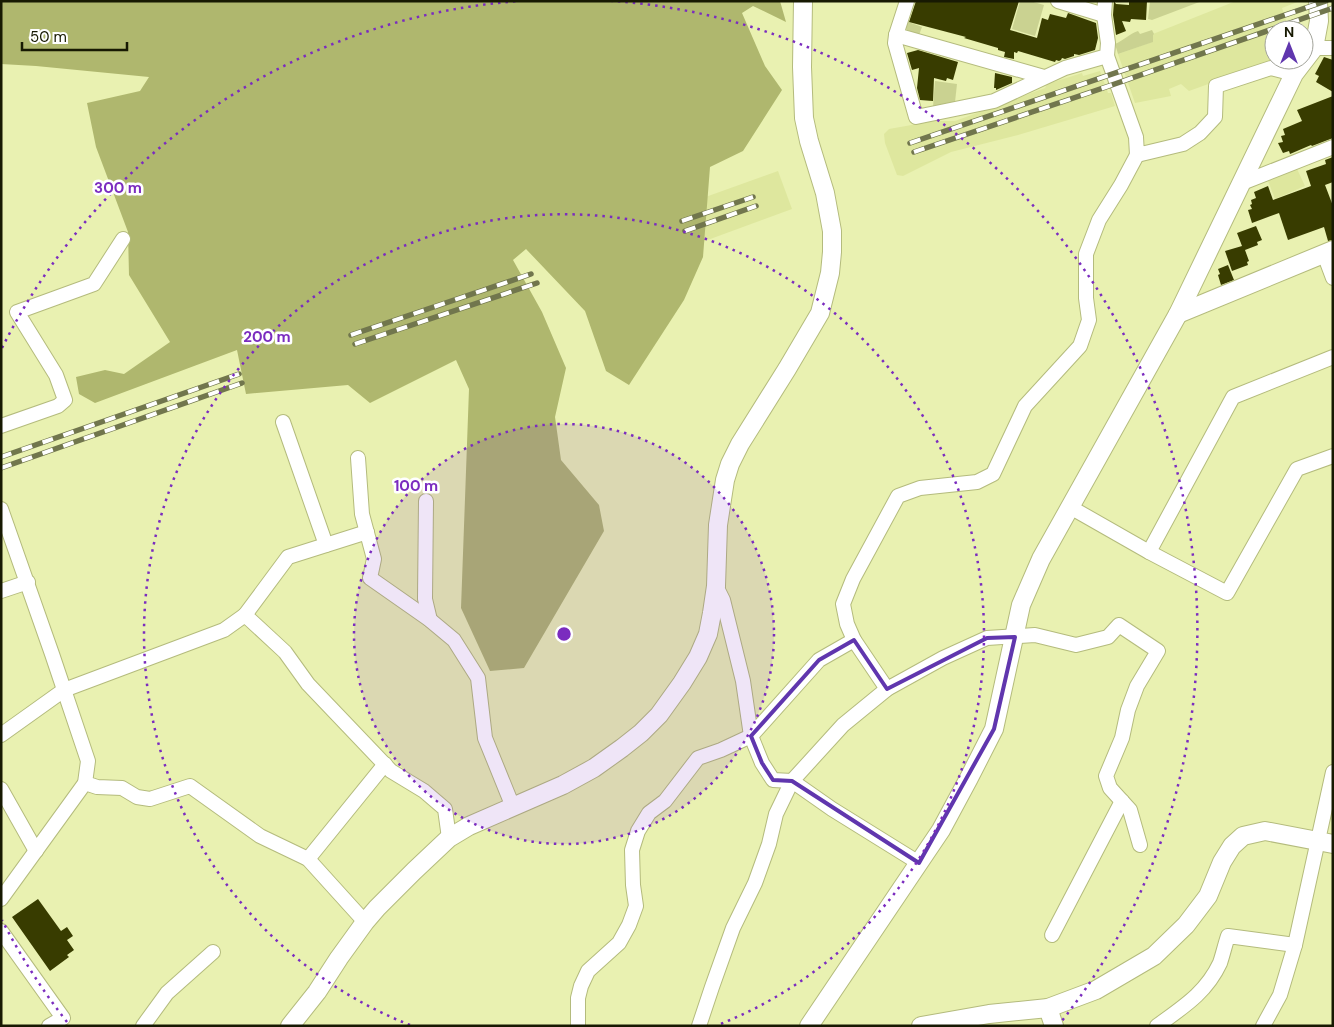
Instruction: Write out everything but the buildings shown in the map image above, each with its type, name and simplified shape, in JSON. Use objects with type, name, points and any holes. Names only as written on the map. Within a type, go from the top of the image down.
[{"type":"street","points":[[290,1026],[317,992],[365,922],[449,838],[470,826],[563,785],[594,768],[622,748],[641,733],[658,715],[682,683],[698,657],[708,634],[716,586],[718,525],[725,480],[730,464],[740,444],[820,313],[830,273],[832,252],[831,224],[804,118],[802,67],[803,1]]},
{"type":"street","points":[[907,1],[895,43],[916,117],[994,100],[1066,68],[1107,56]]},
{"type":"street","points":[[887,689],[854,640],[847,624],[843,604],[853,579],[898,496],[920,488],[977,482],[993,474],[1024,406],[1080,346],[1089,320],[1086,298],[1086,254],[1099,220],[1137,155],[1136,137],[1107,56],[1108,43],[1104,8],[1058,1]]},
{"type":"street","points":[[1318,1],[1319,21],[1314,48],[1333,48]]},
{"type":"street","points":[[896,36],[1044,77]]},
{"type":"street","points":[[1137,155],[1183,144],[1200,133],[1215,117],[1216,86],[1271,68],[1294,74]]},
{"type":"street","points":[[809,1026],[941,830],[970,778],[994,729],[1021,605],[1041,559],[1178,314],[1297,70]]},
{"type":"street","points":[[1242,183],[1333,147]]},
{"type":"street","points":[[1,426],[58,406],[65,400],[56,375],[17,312],[94,284],[123,239]]},
{"type":"street","points":[[1178,314],[1328,252],[1333,278]]},
{"type":"street","points":[[1149,552],[1233,397],[1333,358]]},
{"type":"street","points":[[283,422],[326,545]]},
{"type":"street","points":[[1070,507],[1149,552],[1227,593],[1297,469],[1333,456]]},
{"type":"street","points":[[358,458],[362,514],[374,559],[370,578],[430,620],[454,640],[478,678],[485,738],[513,807]]},
{"type":"street","points":[[426,501],[426,599],[430,620]]},
{"type":"street","points":[[1,509],[28,582],[88,761],[85,783],[1,899]]},
{"type":"street","points":[[1,735],[64,690],[224,630],[245,615],[288,557],[367,532]]},
{"type":"street","points":[[1,591],[28,582]]},
{"type":"street","points":[[716,586],[723,600],[744,681],[751,736],[762,764],[773,780],[792,781],[826,805],[919,863]]},
{"type":"street","points":[[245,615],[285,652],[308,684],[391,771],[424,791],[445,809],[449,838]]},
{"type":"street","points":[[699,1026],[733,928],[755,883],[769,844],[776,814],[792,781],[843,725],[887,689],[944,658],[987,638],[1035,635],[1076,645],[1108,637],[1119,625],[1158,651],[1137,686],[1128,710],[1122,738],[1106,776],[1110,788],[1130,810],[1140,845]]},
{"type":"street","points":[[578,1026],[580,986],[588,971],[619,943],[629,925],[636,906],[632,850],[638,831],[649,813],[665,801],[698,758],[751,736],[819,660],[854,640]]},
{"type":"street","points":[[308,859],[385,764]]},
{"type":"street","points":[[1263,1026],[1280,995],[1325,843],[1333,772]]},
{"type":"street","points":[[85,783],[97,787],[122,788],[136,797],[150,799],[190,786],[260,836],[308,859],[365,922]]},
{"type":"street","points":[[1,789],[36,851]]},
{"type":"street","points":[[1052,935],[1122,802]]},
{"type":"street","points":[[921,1026],[989,1014],[1048,1008],[1096,990],[1154,956],[1186,925],[1208,896],[1222,862],[1232,846],[1243,836],[1266,831],[1325,843]]},
{"type":"street","points":[[1,931],[64,1022],[49,1026]]},
{"type":"street","points":[[1156,1026],[1186,1005],[1207,985],[1220,962],[1228,936],[1295,945]]},
{"type":"street","points":[[143,1026],[167,993],[213,952]]},
{"type":"street","points":[[1048,1008],[1054,1026]]},
{"type":"highlighted area","points":[[1015,637],[994,729],[919,863],[792,781],[773,780],[762,763],[751,736],[819,660],[854,640],[887,689],[987,638]]},
{"type":"shaded area","points":[[1,1],[780,1],[786,22],[753,6],[742,13],[765,66],[782,90],[743,151],[710,167],[703,257],[684,300],[629,385],[606,371],[585,311],[526,249],[513,260],[542,312],[566,368],[555,417],[561,460],[599,505],[604,531],[524,668],[490,671],[461,608],[469,389],[456,360],[370,403],[348,385],[246,394],[237,350],[95,403],[79,394],[76,377],[105,370],[124,374],[170,342],[129,275],[128,232],[96,147],[87,103],[140,91],[149,77],[1,64]]},
{"type":"shaded area","points":[[1020,1],[1030,1],[1044,5],[1035,36],[1012,29]]},
{"type":"shaded area","points":[[1150,1],[1202,1],[1152,20],[1148,19]]},
{"type":"shaded area","points":[[1236,1],[1300,1],[1282,8],[1286,20],[1264,20],[1264,64],[1189,91],[1181,84],[1169,89],[1171,96],[1135,103],[1118,54],[1152,42],[1153,34]]},
{"type":"shaded area","points":[[906,21],[922,27],[919,35],[907,30],[905,26]]},
{"type":"shaded area","points":[[1152,30],[1154,34],[1153,42],[1118,54],[1115,44],[1138,31],[1140,34]]},
{"type":"shaded area","points":[[1100,71],[1115,106],[1018,135],[951,152],[903,176],[897,175],[885,143],[884,134],[889,129],[934,121],[955,121],[1045,88],[1047,84],[1082,73],[1083,76]]},
{"type":"shaded area","points":[[935,81],[957,84],[955,102],[933,107]]},
{"type":"shaded area","points":[[1297,169],[1305,186],[1275,199],[1268,181]]},
{"type":"shaded area","points":[[778,171],[792,209],[675,252],[661,213]]},
{"type":"railway","points":[[910,143],[1326,1]]},
{"type":"railway","points":[[914,152],[1333,8]]},
{"type":"railway","points":[[682,221],[753,197]]},
{"type":"railway","points":[[685,231],[756,206]]},
{"type":"railway","points":[[351,335],[531,274]]},
{"type":"railway","points":[[355,344],[537,283]]},
{"type":"railway","points":[[1,457],[239,374]]},
{"type":"railway","points":[[1,468],[242,383]]}]
